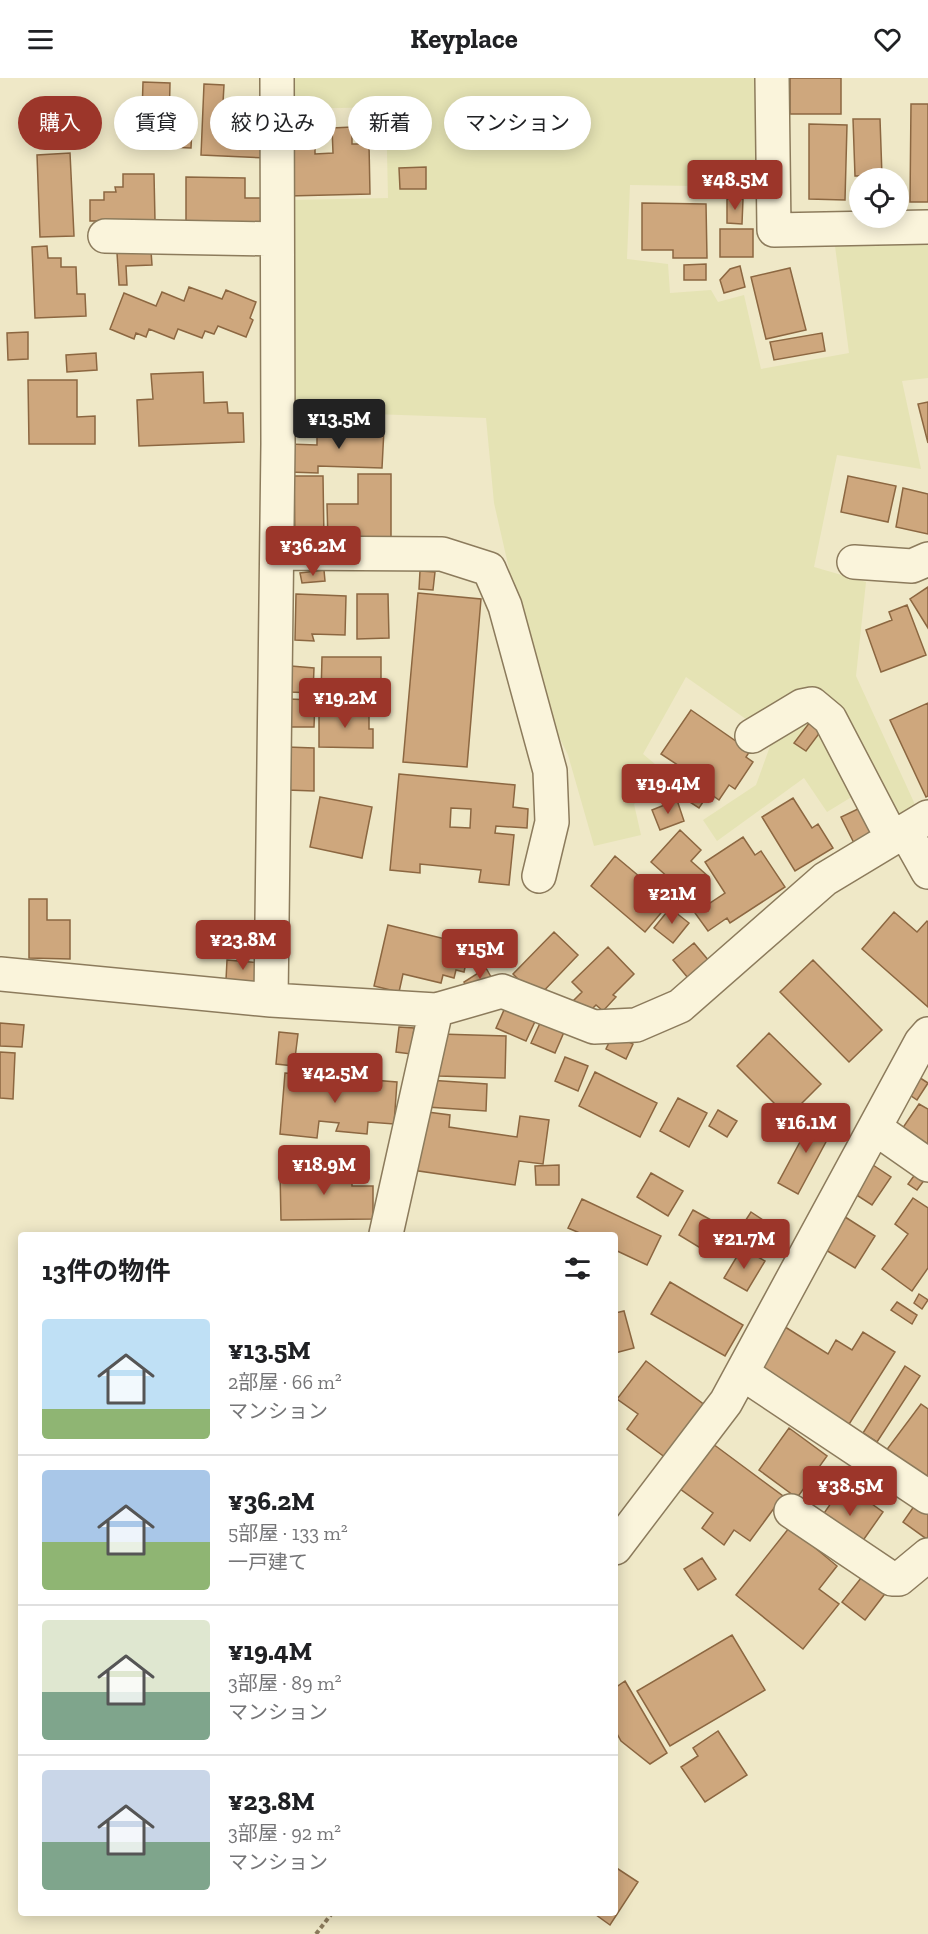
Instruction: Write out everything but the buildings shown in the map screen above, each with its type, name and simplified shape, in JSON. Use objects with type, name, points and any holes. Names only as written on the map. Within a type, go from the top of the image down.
[{"type":"street","points":[[271,1000],[277,553],[277,78]]},
{"type":"street","points":[[772,78],[774,230],[928,228]]},
{"type":"street","points":[[105,236],[277,239]]},
{"type":"street","points":[[277,553],[442,554],[489,569],[505,606],[550,771],[552,822],[538,876]]},
{"type":"street","points":[[854,562],[912,566],[928,559]]},
{"type":"street","points":[[752,736],[802,706],[812,705],[830,718],[908,829],[928,872]]},
{"type":"street","points":[[0,974],[271,1000],[436,1010],[502,991],[594,1027],[636,1025],[680,1006],[825,879],[908,829]]},
{"type":"street","points":[[386,1232],[436,1010]]},
{"type":"street","points":[[618,1544],[726,1402],[921,1042],[928,1034]]},
{"type":"street","points":[[875,1128],[928,1166]]},
{"type":"street","points":[[742,1373],[928,1497]]},
{"type":"street","points":[[791,1511],[892,1579],[899,1579],[928,1555]]},
{"type":"path","points":[[316,1934],[330,1916]]},
{"type":"shaded area","points":[[291,78],[761,78],[759,187],[630,185],[627,259],[668,264],[670,293],[711,290],[718,302],[744,295],[761,369],[849,353],[835,246],[928,239],[928,378],[902,381],[921,469],[837,455],[814,567],[866,582],[856,676],[918,811],[891,829],[868,787],[827,812],[804,778],[717,841],[703,820],[756,785],[773,738],[686,677],[643,754],[673,779],[634,804],[641,835],[594,846],[568,755],[537,692],[494,503],[486,418],[288,411],[292,200],[388,198],[387,150],[432,150],[432,96],[348,96],[348,108],[336,108],[336,96],[291,96]]}]
